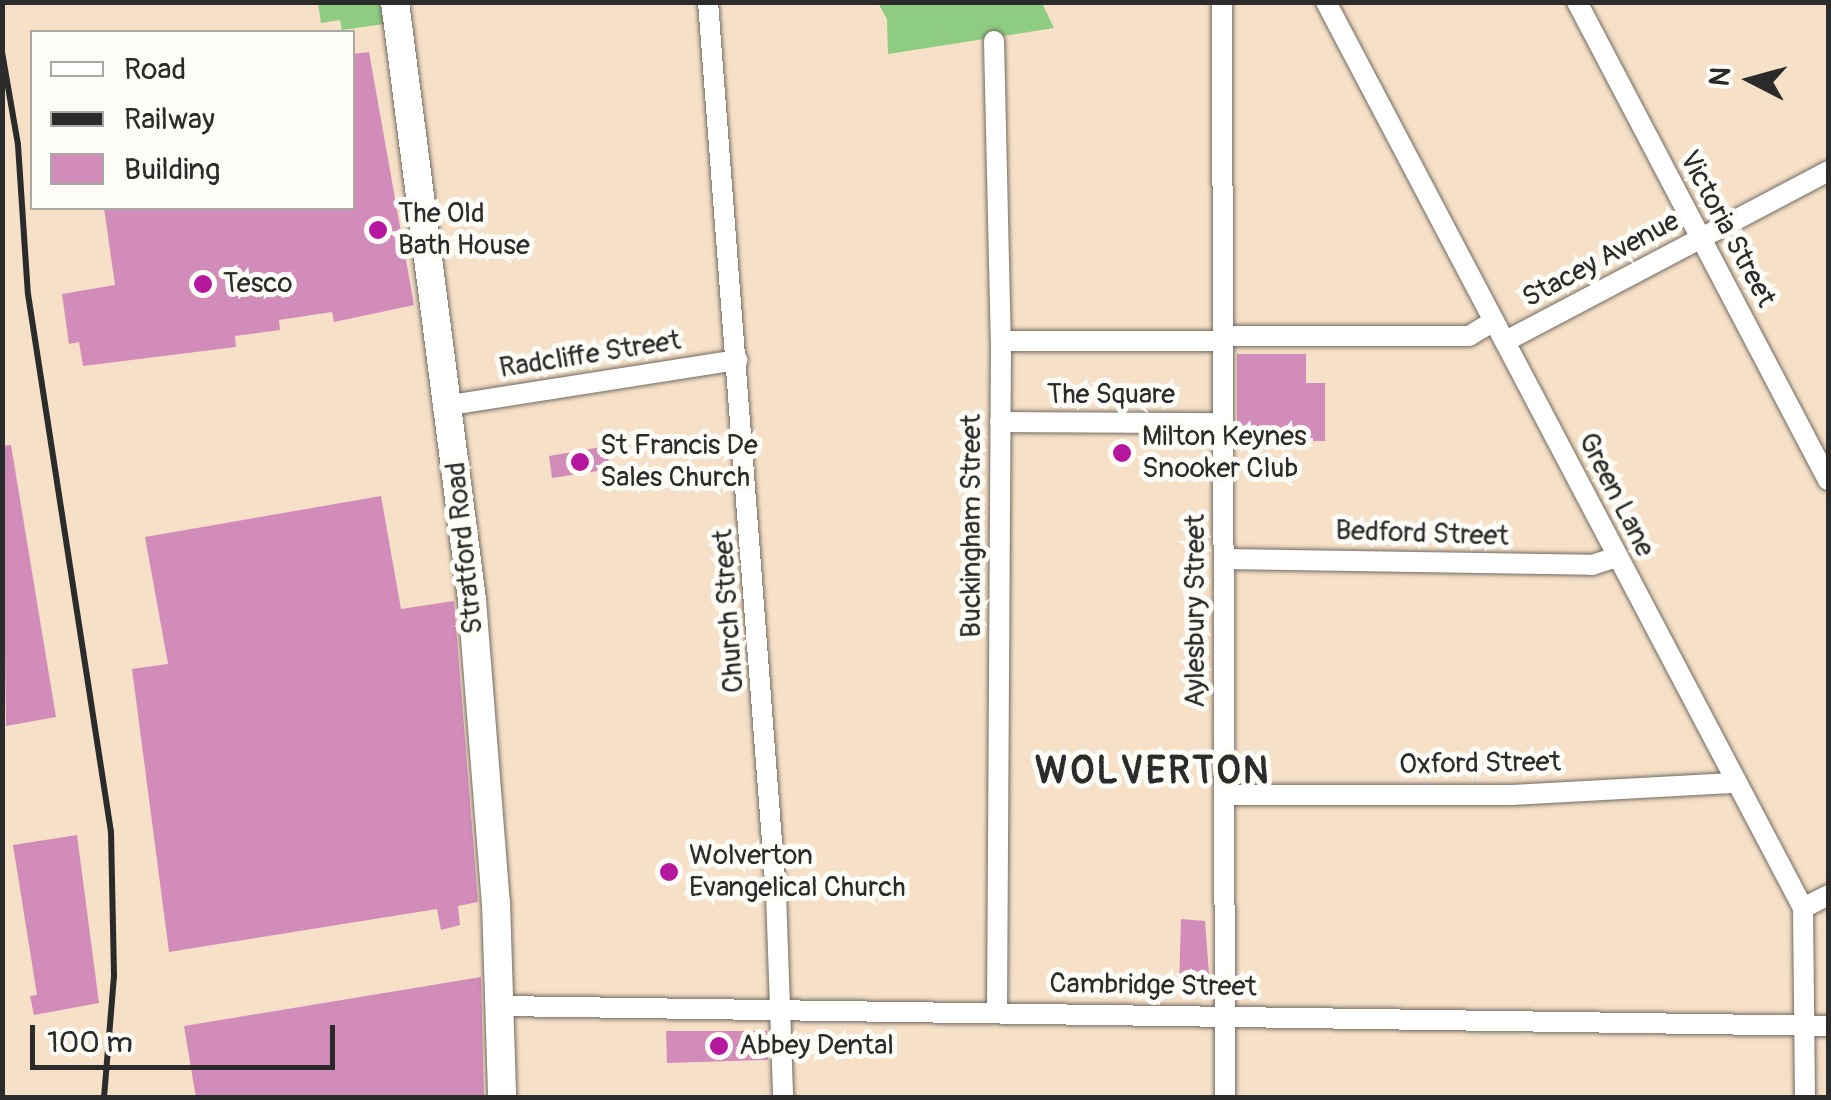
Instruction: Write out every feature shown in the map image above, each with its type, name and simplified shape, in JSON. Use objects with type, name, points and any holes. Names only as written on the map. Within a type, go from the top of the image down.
[{"type":"street","name":"Stratford Road","points":[[394,2],[410,157],[450,405],[472,600],[500,1006],[502,1098]]},
{"type":"street","name":"Church Street","points":[[708,2],[738,360],[783,1098]]},
{"type":"street","name":"Green Lane","points":[[1326,2],[1804,908],[1804,1098]]},
{"type":"street","name":"Victoria Street","points":[[1576,2],[1828,480]]},
{"type":"street","name":"Aylesbury Street","points":[[1222,4],[1225,1098]]},
{"type":"street","name":"Buckingham Street","points":[[994,41],[1001,341],[997,1011]]},
{"type":"street","name":"Stacey Avenue","points":[[1506,341],[1828,171]]},
{"type":"street","points":[[1001,341],[1469,336],[1494,321]]},
{"type":"street","name":"Radcliffe Street","points":[[450,405],[738,360]]},
{"type":"street","name":"The Square","points":[[1000,422],[1222,422]]},
{"type":"street","name":"Bedford Street","points":[[1224,559],[1592,565],[1617,557]]},
{"type":"street","name":"Oxford Street","points":[[1225,795],[1512,795],[1736,784]]},
{"type":"street","points":[[1804,908],[1828,895]]},
{"type":"street","name":"Cambridge Street","points":[[500,1006],[1828,1026]]},
{"type":"green space","points":[[318,3],[380,3],[384,24],[342,30],[340,20],[321,23]]},
{"type":"green space","points":[[878,3],[1042,3],[1054,28],[888,54],[887,19]]},
{"type":"building","points":[[369,52],[414,305],[334,322],[332,312],[279,320],[280,330],[235,336],[236,347],[83,366],[79,342],[69,344],[62,294],[115,285],[104,210],[355,210],[355,54]]},
{"type":"building","points":[[1237,354],[1306,354],[1306,383],[1325,383],[1325,441],[1237,441]]},
{"type":"building","points":[[11,445],[56,717],[6,726],[2,446]]},
{"type":"building","name":"St Francis De Sales Church","points":[[607,446],[611,469],[552,478],[549,456]]},
{"type":"building","points":[[381,496],[401,609],[454,601],[478,902],[458,906],[460,925],[441,930],[437,909],[169,952],[132,669],[168,664],[145,537]]},
{"type":"building","points":[[77,835],[99,1003],[34,1015],[30,996],[37,995],[13,845]]},
{"type":"building","points":[[1181,919],[1205,921],[1210,987],[1179,986]]},
{"type":"building","points":[[481,977],[484,1098],[196,1098],[184,1026]]},
{"type":"building","name":"Abbey Dental","points":[[666,1031],[767,1031],[768,1060],[667,1063]]},
{"type":"railway","points":[[2,52],[18,145],[28,294],[111,832],[114,976],[104,1098]]},
{"type":"place","name":"The Old Bath House","points":[[378,230]]},
{"type":"place","name":"Tesco","points":[[203,284]]},
{"type":"place","name":"Milton Keynes Snooker Club","points":[[1122,453]]},
{"type":"place","name":"St Francis De Sales Church","points":[[580,462]]},
{"type":"place","name":"Wolverton Evangelical Church","points":[[669,872]]},
{"type":"place","name":"Abbey Dental","points":[[719,1046]]},
{"type":"district","name":"WOLVERTON","points":[[1153,772]]}]
